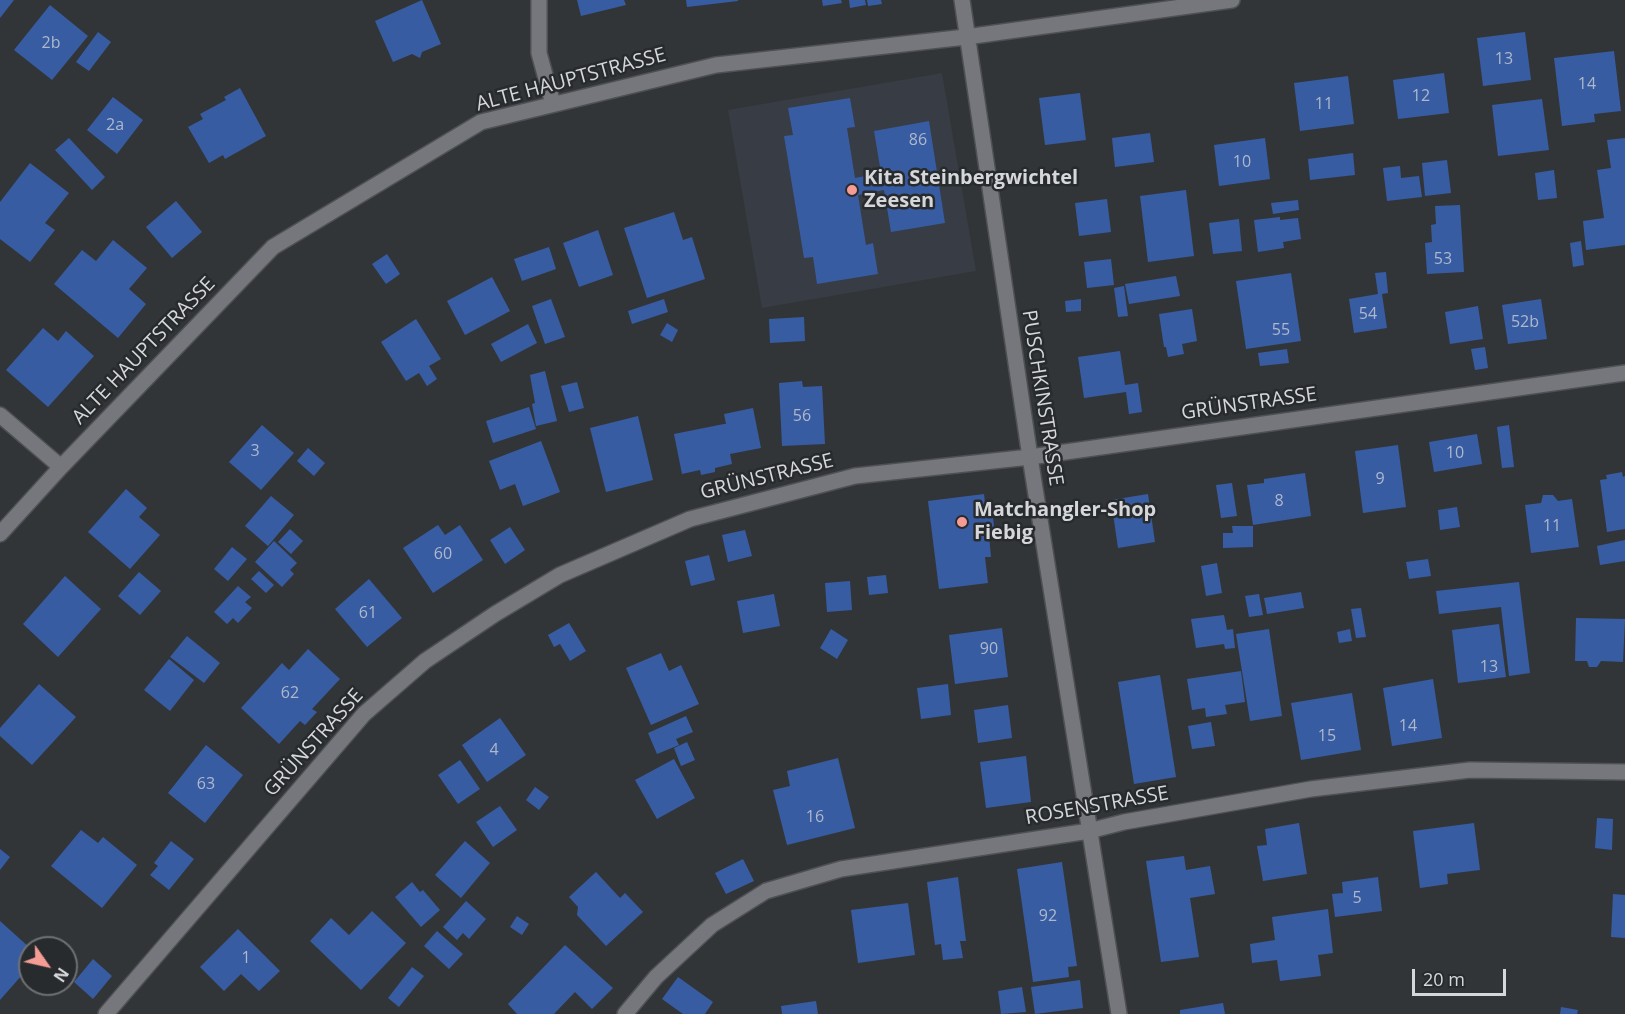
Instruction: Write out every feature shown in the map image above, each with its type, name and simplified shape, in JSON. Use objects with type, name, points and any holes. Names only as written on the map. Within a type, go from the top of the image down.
[{"type":"street","points":[[539,0],[540,53],[554,104]]},
{"type":"street","name":"PUSCHKINSTRASSE","points":[[962,0],[1029,457],[1119,1014]]},
{"type":"street","name":"ALTE HAUPTSTRASSE","points":[[0,534],[61,467],[273,247],[481,122],[716,65],[966,37],[1232,0]]},
{"type":"street","name":"GRÜNSTRASSE","points":[[106,1014],[364,714],[425,662],[495,614],[560,575],[690,519],[855,476],[1029,457],[1625,373]]},
{"type":"street","points":[[0,415],[61,467]]},
{"type":"street","name":"ROSENSTRASSE","points":[[625,1014],[657,977],[712,925],[766,891],[840,869],[1089,831],[1124,822],[1311,789],[1470,770],[1625,772]]},
{"type":"shaded area","name":"Kita Steinbergwichtel Zeesen","points":[[942,73],[976,271],[762,308],[728,110]]},
{"type":"building","points":[[0,0],[14,0],[0,18]]},
{"type":"building","points":[[422,0],[441,44],[422,52],[420,58],[412,54],[393,62],[375,21]]},
{"type":"building","points":[[577,0],[624,0],[626,5],[581,16]]},
{"type":"building","points":[[686,0],[738,0],[738,1],[687,7]]},
{"type":"building","points":[[822,0],[841,0],[842,3],[823,6]]},
{"type":"building","points":[[849,0],[865,0],[866,5],[850,8]]},
{"type":"building","points":[[867,0],[881,0],[882,4],[868,6]]},
{"type":"building","points":[[50,5],[88,36],[52,80],[14,50]]},
{"type":"building","points":[[98,32],[111,42],[89,71],[76,62]]},
{"type":"building","points":[[1525,32],[1531,80],[1483,86],[1477,38]]},
{"type":"building","points":[[1614,51],[1621,111],[1594,114],[1595,122],[1562,126],[1554,58]]},
{"type":"building","points":[[1444,73],[1449,113],[1398,119],[1393,80]]},
{"type":"building","points":[[1348,76],[1354,124],[1300,131],[1294,83]]},
{"type":"building","points":[[240,88],[266,136],[225,159],[223,155],[209,163],[188,127],[203,119],[200,114],[226,100],[224,97]]},
{"type":"building","points":[[1080,93],[1086,140],[1045,145],[1039,98]]},
{"type":"building","points":[[113,97],[143,120],[117,154],[87,130]]},
{"type":"building","points":[[850,98],[855,127],[847,128],[855,178],[881,173],[874,131],[929,121],[945,223],[891,232],[884,190],[858,195],[866,245],[873,243],[878,274],[817,284],[813,257],[804,258],[784,136],[793,135],[788,108]]},
{"type":"building","points":[[1542,99],[1549,150],[1498,156],[1492,105]]},
{"type":"building","points":[[1150,133],[1154,162],[1115,167],[1112,138]]},
{"type":"building","points":[[69,138],[105,177],[92,190],[55,150]]},
{"type":"building","points":[[1265,138],[1270,179],[1219,186],[1214,145]]},
{"type":"building","points":[[1625,138],[1625,245],[1586,250],[1583,221],[1604,218],[1597,170],[1611,168],[1607,140]]},
{"type":"building","points":[[1353,153],[1355,175],[1310,180],[1308,159]]},
{"type":"building","points":[[1447,160],[1451,193],[1425,196],[1422,163]]},
{"type":"building","points":[[30,163],[69,193],[45,223],[55,230],[30,262],[0,239],[0,202]]},
{"type":"building","points":[[1400,166],[1401,178],[1419,176],[1422,197],[1387,201],[1383,168]]},
{"type":"building","points":[[1554,170],[1557,198],[1538,200],[1535,173]]},
{"type":"building","points":[[1186,190],[1194,256],[1148,262],[1140,196]]},
{"type":"building","points":[[1107,199],[1111,232],[1079,236],[1075,203]]},
{"type":"building","points":[[1298,200],[1299,210],[1273,214],[1271,203]]},
{"type":"building","points":[[176,201],[202,232],[172,258],[146,227]]},
{"type":"building","points":[[1460,205],[1464,272],[1427,274],[1425,243],[1432,242],[1431,225],[1436,224],[1435,206]]},
{"type":"building","points":[[674,212],[683,240],[692,237],[705,279],[647,298],[624,228]]},
{"type":"building","points":[[1280,217],[1280,220],[1298,218],[1301,239],[1283,242],[1284,248],[1258,252],[1254,220]]},
{"type":"building","points":[[1239,219],[1242,251],[1213,254],[1209,223]]},
{"type":"building","points":[[598,230],[613,275],[579,287],[563,243]]},
{"type":"building","points":[[113,240],[147,268],[129,289],[146,304],[118,338],[54,284],[82,250],[96,261]]},
{"type":"building","points":[[1581,241],[1584,265],[1573,267],[1570,243]]},
{"type":"building","points":[[549,247],[556,269],[522,281],[514,259]]},
{"type":"building","points":[[387,254],[400,274],[386,284],[372,264]]},
{"type":"building","points":[[1111,259],[1114,285],[1087,288],[1084,262]]},
{"type":"building","points":[[1386,272],[1388,293],[1382,294],[1387,328],[1354,333],[1349,299],[1378,294],[1375,273]]},
{"type":"building","points":[[1291,273],[1301,341],[1246,349],[1236,281]]},
{"type":"building","points":[[1176,276],[1180,296],[1129,304],[1125,284]]},
{"type":"building","points":[[492,277],[510,311],[465,335],[447,301]]},
{"type":"building","points":[[1124,286],[1128,316],[1118,317],[1114,288]]},
{"type":"building","points":[[551,299],[565,337],[545,344],[532,306]]},
{"type":"building","points":[[664,299],[668,312],[632,324],[628,311]]},
{"type":"building","points":[[1081,299],[1081,311],[1066,312],[1065,301]]},
{"type":"building","points":[[1541,299],[1547,339],[1508,344],[1502,305]]},
{"type":"building","points":[[1478,306],[1483,339],[1450,344],[1445,312]]},
{"type":"building","points":[[1192,309],[1197,341],[1182,344],[1184,354],[1168,357],[1166,347],[1164,347],[1159,314]]},
{"type":"building","points":[[804,317],[805,341],[770,343],[769,319]]},
{"type":"building","points":[[416,319],[441,359],[429,366],[437,379],[427,386],[419,373],[406,381],[381,342]]},
{"type":"building","points":[[667,323],[678,330],[672,342],[660,335]]},
{"type":"building","points":[[528,324],[537,343],[501,362],[491,344]]},
{"type":"building","points":[[43,328],[58,341],[66,331],[94,356],[48,407],[6,370]]},
{"type":"building","points":[[1485,347],[1488,368],[1475,370],[1471,349]]},
{"type":"building","points":[[1287,349],[1289,363],[1260,366],[1258,353]]},
{"type":"building","points":[[1120,351],[1125,385],[1138,383],[1142,412],[1129,414],[1126,392],[1084,398],[1078,357]]},
{"type":"building","points":[[545,371],[557,421],[536,426],[530,375]]},
{"type":"building","points":[[802,381],[803,387],[822,386],[825,444],[782,446],[779,383]]},
{"type":"building","points":[[577,382],[584,408],[569,412],[561,386]]},
{"type":"building","points":[[529,407],[536,429],[493,443],[486,421]]},
{"type":"building","points":[[753,408],[761,448],[730,454],[732,464],[715,468],[715,472],[701,475],[700,470],[682,474],[674,434],[726,424],[724,414]]},
{"type":"building","points":[[638,416],[653,480],[606,492],[590,428]]},
{"type":"building","points":[[262,425],[294,453],[261,490],[229,462]]},
{"type":"building","points":[[1509,425],[1514,467],[1502,468],[1497,427]]},
{"type":"building","points":[[1477,434],[1482,464],[1434,472],[1429,442]]},
{"type":"building","points":[[541,441],[560,492],[523,506],[515,484],[500,490],[489,461]]},
{"type":"building","points":[[1398,445],[1406,507],[1363,513],[1355,451]]},
{"type":"building","points":[[308,448],[325,463],[314,476],[297,461]]},
{"type":"building","points":[[1622,472],[1623,477],[1625,476],[1625,529],[1607,532],[1600,480],[1607,479],[1606,475]]},
{"type":"building","points":[[1305,473],[1311,516],[1253,525],[1247,485],[1264,483],[1264,479]]},
{"type":"building","points":[[1232,483],[1237,516],[1221,518],[1216,485]]},
{"type":"building","points":[[126,489],[147,508],[139,517],[160,535],[130,569],[88,532]]},
{"type":"building","name":"Matchangler-Shop Fiebig","points":[[984,494],[986,511],[992,510],[995,534],[989,535],[991,557],[985,557],[988,583],[939,589],[928,501]]},
{"type":"building","points":[[1148,494],[1155,542],[1118,548],[1111,500]]},
{"type":"building","points":[[1543,495],[1553,495],[1558,501],[1572,499],[1579,547],[1531,553],[1525,505],[1541,503]]},
{"type":"building","points":[[271,496],[294,515],[268,546],[245,526]]},
{"type":"building","points":[[1457,507],[1460,527],[1440,530],[1438,510]]},
{"type":"building","points":[[438,525],[445,535],[460,525],[483,560],[433,593],[403,548]]},
{"type":"building","points":[[1232,526],[1253,526],[1253,547],[1223,548],[1223,533],[1233,533]]},
{"type":"building","points":[[510,527],[525,550],[505,564],[490,540]]},
{"type":"building","points":[[290,529],[303,541],[291,554],[278,542]]},
{"type":"building","points":[[745,530],[752,556],[728,562],[722,535]]},
{"type":"building","points":[[1625,540],[1625,561],[1600,565],[1597,546]]},
{"type":"building","points":[[274,541],[297,563],[290,570],[294,574],[282,587],[255,562]]},
{"type":"building","points":[[232,547],[247,559],[228,581],[214,569]]},
{"type":"building","points":[[709,555],[715,580],[691,586],[685,561]]},
{"type":"building","points":[[1428,559],[1431,576],[1409,579],[1406,562]]},
{"type":"building","points":[[1217,563],[1222,593],[1206,596],[1201,566]]},
{"type":"building","points":[[259,571],[274,585],[266,593],[251,579]]},
{"type":"building","points":[[139,572],[161,591],[140,615],[118,596]]},
{"type":"building","points":[[886,575],[888,593],[869,595],[867,577]]},
{"type":"building","points":[[65,576],[101,609],[58,657],[23,624]]},
{"type":"building","points":[[369,579],[402,618],[367,647],[335,609]]},
{"type":"building","points":[[850,581],[852,610],[827,612],[825,583]]},
{"type":"building","points":[[1519,582],[1530,673],[1509,676],[1501,607],[1439,614],[1436,591]]},
{"type":"building","points":[[238,586],[251,597],[245,602],[252,608],[238,623],[233,618],[227,624],[214,612]]},
{"type":"building","points":[[1301,592],[1304,608],[1267,614],[1264,598]]},
{"type":"building","points":[[774,594],[780,626],[743,633],[737,601]]},
{"type":"building","points":[[1259,594],[1263,615],[1249,617],[1245,596]]},
{"type":"building","points":[[1361,608],[1366,637],[1356,638],[1351,609]]},
{"type":"building","points":[[1224,615],[1227,630],[1233,629],[1235,648],[1225,649],[1224,644],[1196,648],[1191,619]]},
{"type":"building","points":[[1576,618],[1625,619],[1623,662],[1601,661],[1597,667],[1589,667],[1587,661],[1575,661]]},
{"type":"building","points":[[569,623],[586,651],[570,661],[560,644],[554,647],[548,635]]},
{"type":"building","points":[[1499,624],[1506,677],[1458,683],[1452,630]]},
{"type":"building","points":[[1002,628],[1008,677],[955,684],[949,635]]},
{"type":"building","points":[[831,629],[848,640],[837,659],[820,648]]},
{"type":"building","points":[[1269,629],[1282,716],[1250,721],[1236,634]]},
{"type":"building","points":[[1350,629],[1352,641],[1339,643],[1337,632]]},
{"type":"building","points":[[187,636],[220,663],[204,683],[170,657]]},
{"type":"building","points":[[308,649],[340,679],[312,709],[317,712],[305,725],[300,721],[279,744],[241,708],[282,663],[289,670]]},
{"type":"building","points":[[661,653],[669,671],[681,665],[699,704],[651,725],[626,668]]},
{"type":"building","points":[[169,659],[194,680],[170,711],[144,690]]},
{"type":"building","points":[[1241,671],[1245,702],[1225,705],[1227,714],[1206,717],[1205,708],[1192,710],[1187,679]]},
{"type":"building","points":[[1160,675],[1176,777],[1134,784],[1118,682]]},
{"type":"building","points":[[1433,679],[1442,738],[1392,746],[1383,688]]},
{"type":"building","points":[[39,684],[76,717],[32,765],[0,736],[0,728]]},
{"type":"building","points":[[948,684],[951,715],[921,719],[917,688]]},
{"type":"building","points":[[1352,693],[1361,750],[1301,760],[1291,703]]},
{"type":"building","points":[[1008,705],[1012,738],[978,743],[974,710]]},
{"type":"building","points":[[686,716],[693,732],[676,739],[679,745],[657,754],[648,733]]},
{"type":"building","points":[[500,718],[526,755],[487,782],[462,745]]},
{"type":"building","points":[[1211,722],[1215,746],[1192,749],[1188,726]]},
{"type":"building","points":[[687,742],[695,760],[681,766],[674,748]]},
{"type":"building","points":[[206,745],[243,775],[205,823],[168,793]]},
{"type":"building","points":[[1026,756],[1031,802],[986,808],[980,762]]},
{"type":"building","points":[[838,758],[855,828],[787,845],[773,790],[790,786],[787,771]]},
{"type":"building","points":[[674,759],[695,798],[657,819],[635,780]]},
{"type":"building","points":[[460,760],[480,789],[458,804],[438,775]]},
{"type":"building","points":[[535,787],[549,797],[539,810],[526,800]]},
{"type":"building","points":[[500,806],[517,830],[493,847],[476,822]]},
{"type":"building","points":[[1597,818],[1613,819],[1612,850],[1595,848]]},
{"type":"building","points":[[1299,823],[1307,874],[1263,881],[1257,846],[1267,845],[1265,829]]},
{"type":"building","points":[[1474,823],[1480,870],[1447,874],[1448,884],[1420,888],[1413,831]]},
{"type":"building","points":[[81,830],[98,843],[103,837],[137,865],[102,908],[51,866]]},
{"type":"building","points":[[171,841],[194,859],[169,890],[150,875],[158,866],[154,863]]},
{"type":"building","points":[[465,841],[490,863],[461,898],[435,875]]},
{"type":"building","points":[[0,849],[10,857],[0,870]]},
{"type":"building","points":[[1184,856],[1186,870],[1210,866],[1215,894],[1190,898],[1199,957],[1161,962],[1146,861]]},
{"type":"building","points":[[743,859],[754,881],[726,894],[715,873]]},
{"type":"building","points":[[1062,862],[1077,966],[1068,967],[1069,977],[1033,982],[1017,869]]},
{"type":"building","points":[[596,872],[620,898],[625,893],[643,912],[606,946],[577,915],[578,907],[569,897]]},
{"type":"building","points":[[958,877],[966,941],[960,941],[963,958],[943,960],[941,944],[935,945],[927,882]]},
{"type":"building","points":[[1378,877],[1382,911],[1335,917],[1332,894],[1343,893],[1342,882]]},
{"type":"building","points":[[412,882],[420,892],[423,890],[440,910],[421,927],[395,897]]},
{"type":"building","points":[[1613,894],[1625,895],[1625,938],[1611,937]]},
{"type":"building","points":[[466,901],[486,919],[469,939],[463,933],[457,940],[443,927]]},
{"type":"building","points":[[908,903],[915,955],[858,963],[851,910]]},
{"type":"building","points":[[1328,909],[1333,953],[1318,955],[1321,976],[1280,981],[1277,960],[1252,963],[1250,944],[1275,940],[1272,917]]},
{"type":"building","points":[[372,911],[406,943],[361,990],[310,941],[331,918],[349,935]]},
{"type":"building","points":[[517,916],[529,924],[522,935],[510,927]]},
{"type":"building","points":[[0,921],[18,937],[18,980],[0,1000]]},
{"type":"building","points":[[238,929],[280,971],[259,991],[241,974],[224,991],[200,967]]},
{"type":"building","points":[[437,931],[463,954],[449,969],[424,946]]},
{"type":"building","points":[[565,945],[613,988],[592,1009],[575,992],[554,1014],[517,1014],[508,1004]]},
{"type":"building","points":[[93,959],[112,976],[93,999],[78,986],[78,977]]},
{"type":"building","points":[[412,967],[424,976],[399,1007],[388,998]]},
{"type":"building","points":[[678,977],[713,1002],[705,1014],[683,1014],[662,999]]},
{"type":"building","points":[[1080,980],[1083,1008],[1035,1014],[1031,987]]},
{"type":"building","points":[[1022,987],[1026,1012],[1001,1014],[998,991]]},
{"type":"building","points":[[816,1001],[818,1014],[782,1014],[781,1006]]},
{"type":"building","points":[[1223,1003],[1225,1014],[1180,1014],[1180,1010]]},
{"type":"building","points":[[1561,1007],[1578,1010],[1577,1014],[1560,1014]]},
{"type":"place","name":"Kita Steinbergwichtel Zeesen","points":[[852,190]]},
{"type":"place","name":"Matchangler-Shop Fiebig","points":[[962,522]]}]
